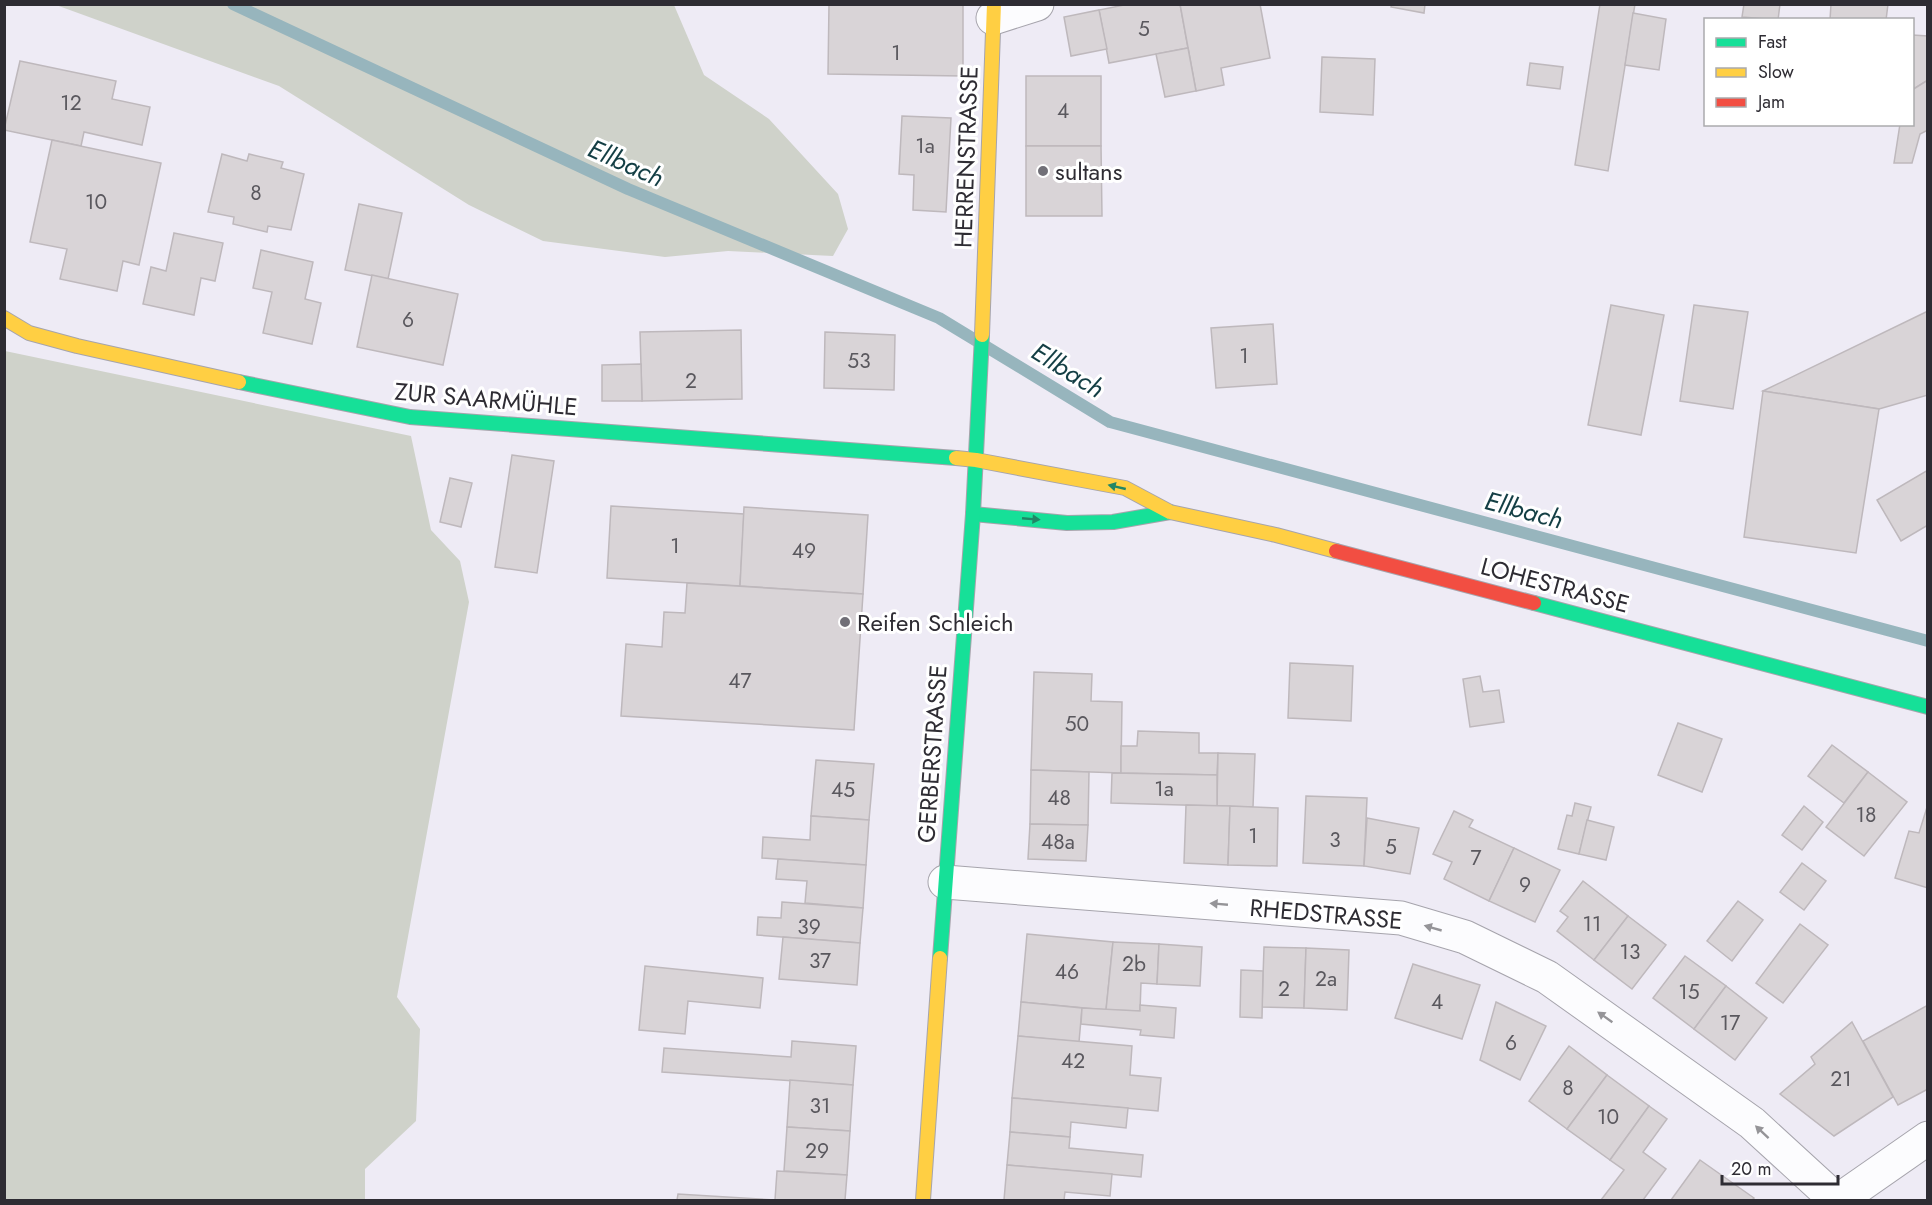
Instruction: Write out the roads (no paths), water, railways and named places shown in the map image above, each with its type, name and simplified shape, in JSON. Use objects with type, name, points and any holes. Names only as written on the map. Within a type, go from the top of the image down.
[{"type":"street","points":[[993,11],[1037,4]]},
{"type":"street","name":"HERRENSTRASSE","points":[[983,312],[993,11]]},
{"type":"street","name":"GERBERSTRASSE","points":[[923,1200],[973,514],[983,312]]},
{"type":"street","name":"ZUR SAARMÜHLE","points":[[4,318],[29,333],[77,346],[410,417],[976,460]]},
{"type":"street","name":"LOHESTRASSE","points":[[976,460],[1125,488],[1170,512],[1276,535],[1928,707]]},
{"type":"street","name":"LOHESTRASSE","points":[[973,514],[1067,523],[1113,522],[1170,512]]},
{"type":"street","name":"RHEDSTRASSE","points":[[945,882],[1401,918],[1465,937],[1547,976],[1629,1033],[1752,1123],[1838,1200]]},
{"type":"street","points":[[1838,1200],[1928,1138]]},
{"type":"waterway","name":"Ellbach","points":[[233,4],[628,189],[939,318],[1110,422],[1928,641]]},
{"type":"place","name":"sultans","points":[[1043,171]]},
{"type":"place","name":"Reifen Schleich","points":[[845,622]]}]
